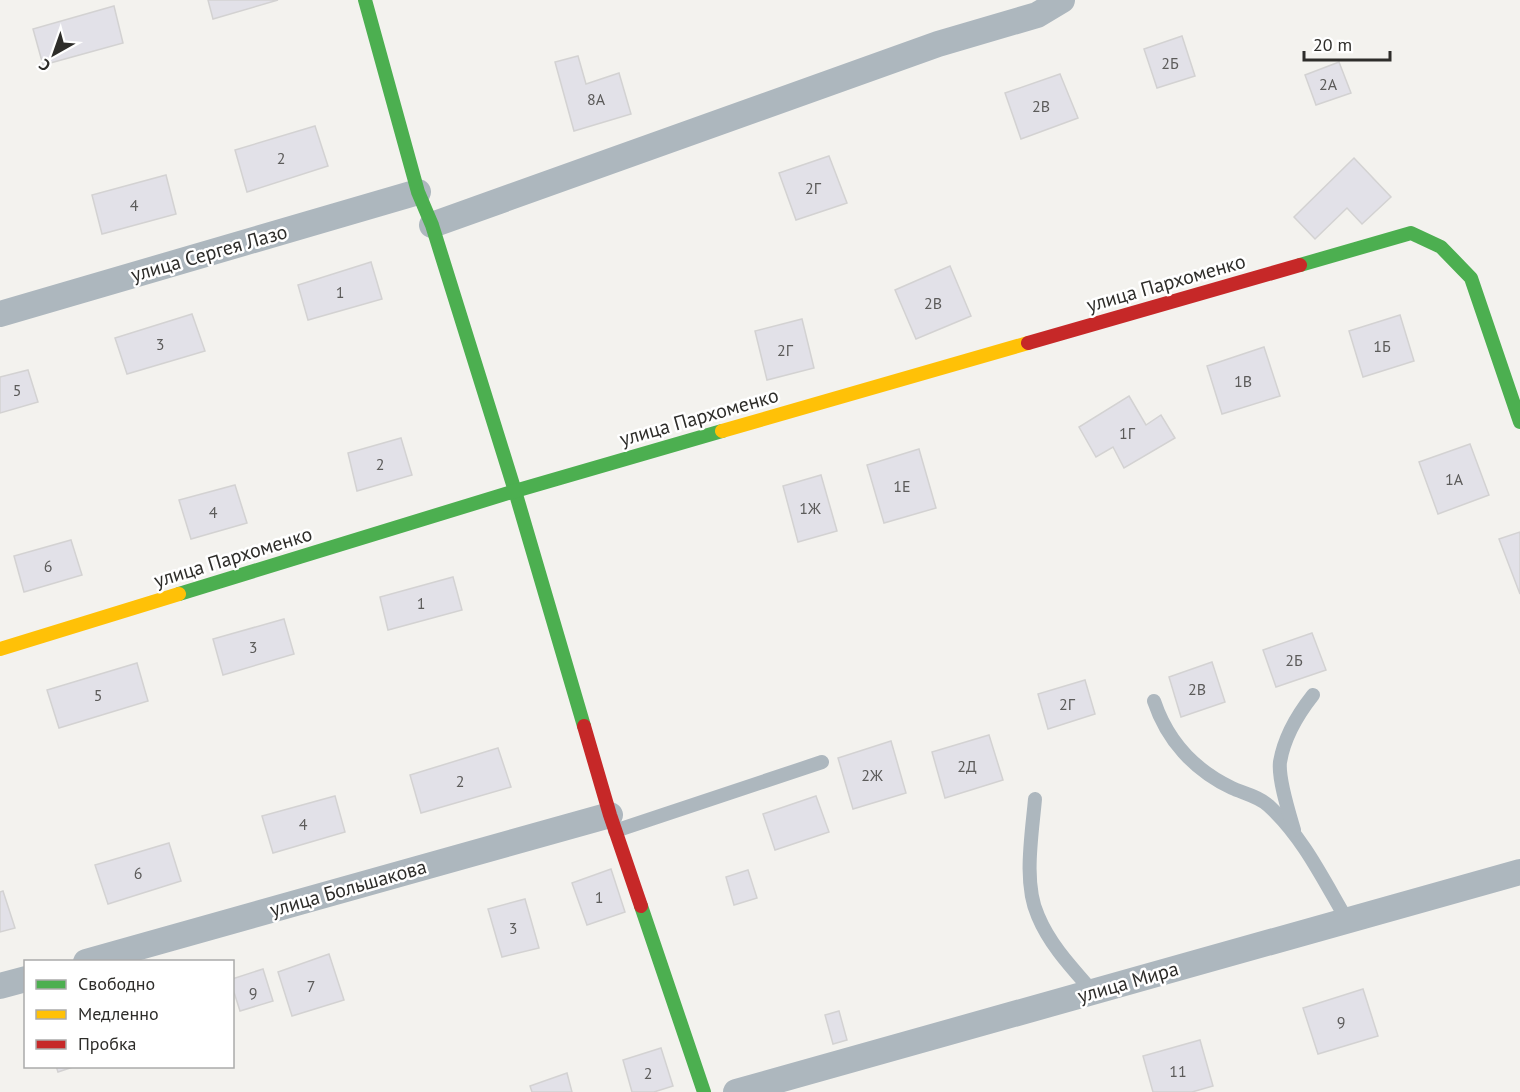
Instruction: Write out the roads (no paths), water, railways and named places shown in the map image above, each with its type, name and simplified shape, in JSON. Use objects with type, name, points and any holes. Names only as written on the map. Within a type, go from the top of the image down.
[{"type":"street","points":[[365,0],[418,192],[432,225],[515,490],[612,823],[704,1092]]},
{"type":"street","points":[[432,225],[927,48],[1037,15],[1062,0]]},
{"type":"street","name":"улица Сергея Лазо","points":[[0,314],[418,192]]},
{"type":"street","name":"улица Пархоменко","points":[[0,649],[515,490],[1411,233],[1441,247],[1471,278],[1520,422]]},
{"type":"street","name":"улица Большакова","points":[[95,960],[612,823]]},
{"type":"street","name":"улица Мира","points":[[736,1092],[1520,872]]},
{"type":"street","points":[[0,986],[24,980]]},
{"type":"lane","points":[[1296,835],[1286,806],[1280,764],[1300,710],[1313,695]]},
{"type":"lane","points":[[1155,701],[1161,720],[1176,744],[1199,769],[1229,787],[1268,804],[1296,835],[1347,920]]},
{"type":"lane","points":[[612,823],[822,762]]},
{"type":"lane","points":[[1035,800],[1030,861],[1031,891],[1037,915],[1055,946],[1093,992]]}]
